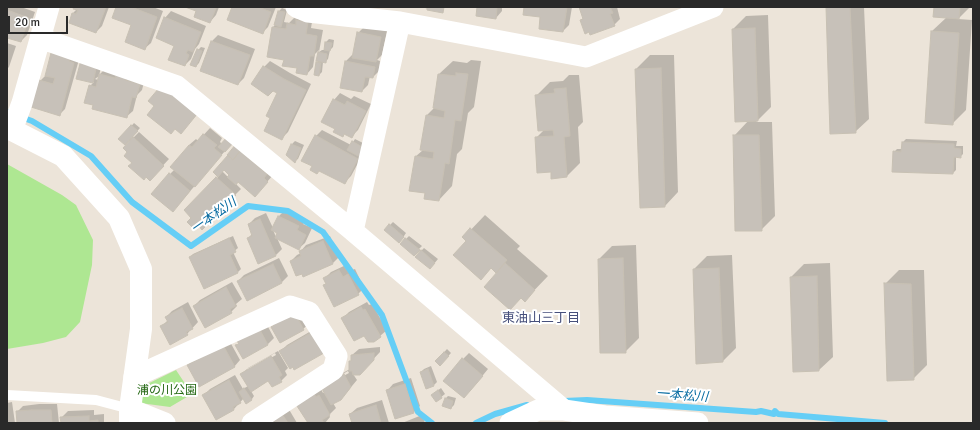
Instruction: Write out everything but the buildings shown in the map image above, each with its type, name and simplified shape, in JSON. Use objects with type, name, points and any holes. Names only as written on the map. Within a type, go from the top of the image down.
[{"type":"street","points":[[49,7],[22,103],[11,129],[63,156],[119,218],[141,269],[141,329],[130,416],[165,423]]},
{"type":"street","points":[[296,7],[308,12],[400,22],[586,57],[713,7]]},
{"type":"street","points":[[353,231],[400,22]]},
{"type":"street","points":[[40,38],[176,86],[353,231],[562,409]]},
{"type":"street","points":[[134,377],[290,306],[308,312],[337,356],[333,370],[252,423]]},
{"type":"street","points":[[510,423],[538,410],[562,409],[644,421],[698,423]]},
{"type":"lane","points":[[7,395],[96,400],[130,416]]},
{"type":"green space","points":[[7,164],[62,195],[76,205],[93,240],[92,265],[80,322],[66,337],[43,343],[7,349]]},
{"type":"green space","name":"浦の川公園","points":[[176,370],[192,394],[170,407],[140,403],[137,389]]},
{"type":"waterway","name":"一本松川","points":[[7,112],[32,121],[91,156],[132,202],[191,246],[248,206],[288,211],[323,232],[382,315],[418,412],[432,423]]},
{"type":"waterway","name":"一本松川","points":[[564,401],[587,400],[756,412],[761,411],[774,414],[775,411],[778,414],[885,423]]},
{"type":"waterway","name":"一本松川","points":[[476,423],[495,414],[527,405]]},
{"type":"district","name":"東油山三丁目","points":[[541,319]]}]
